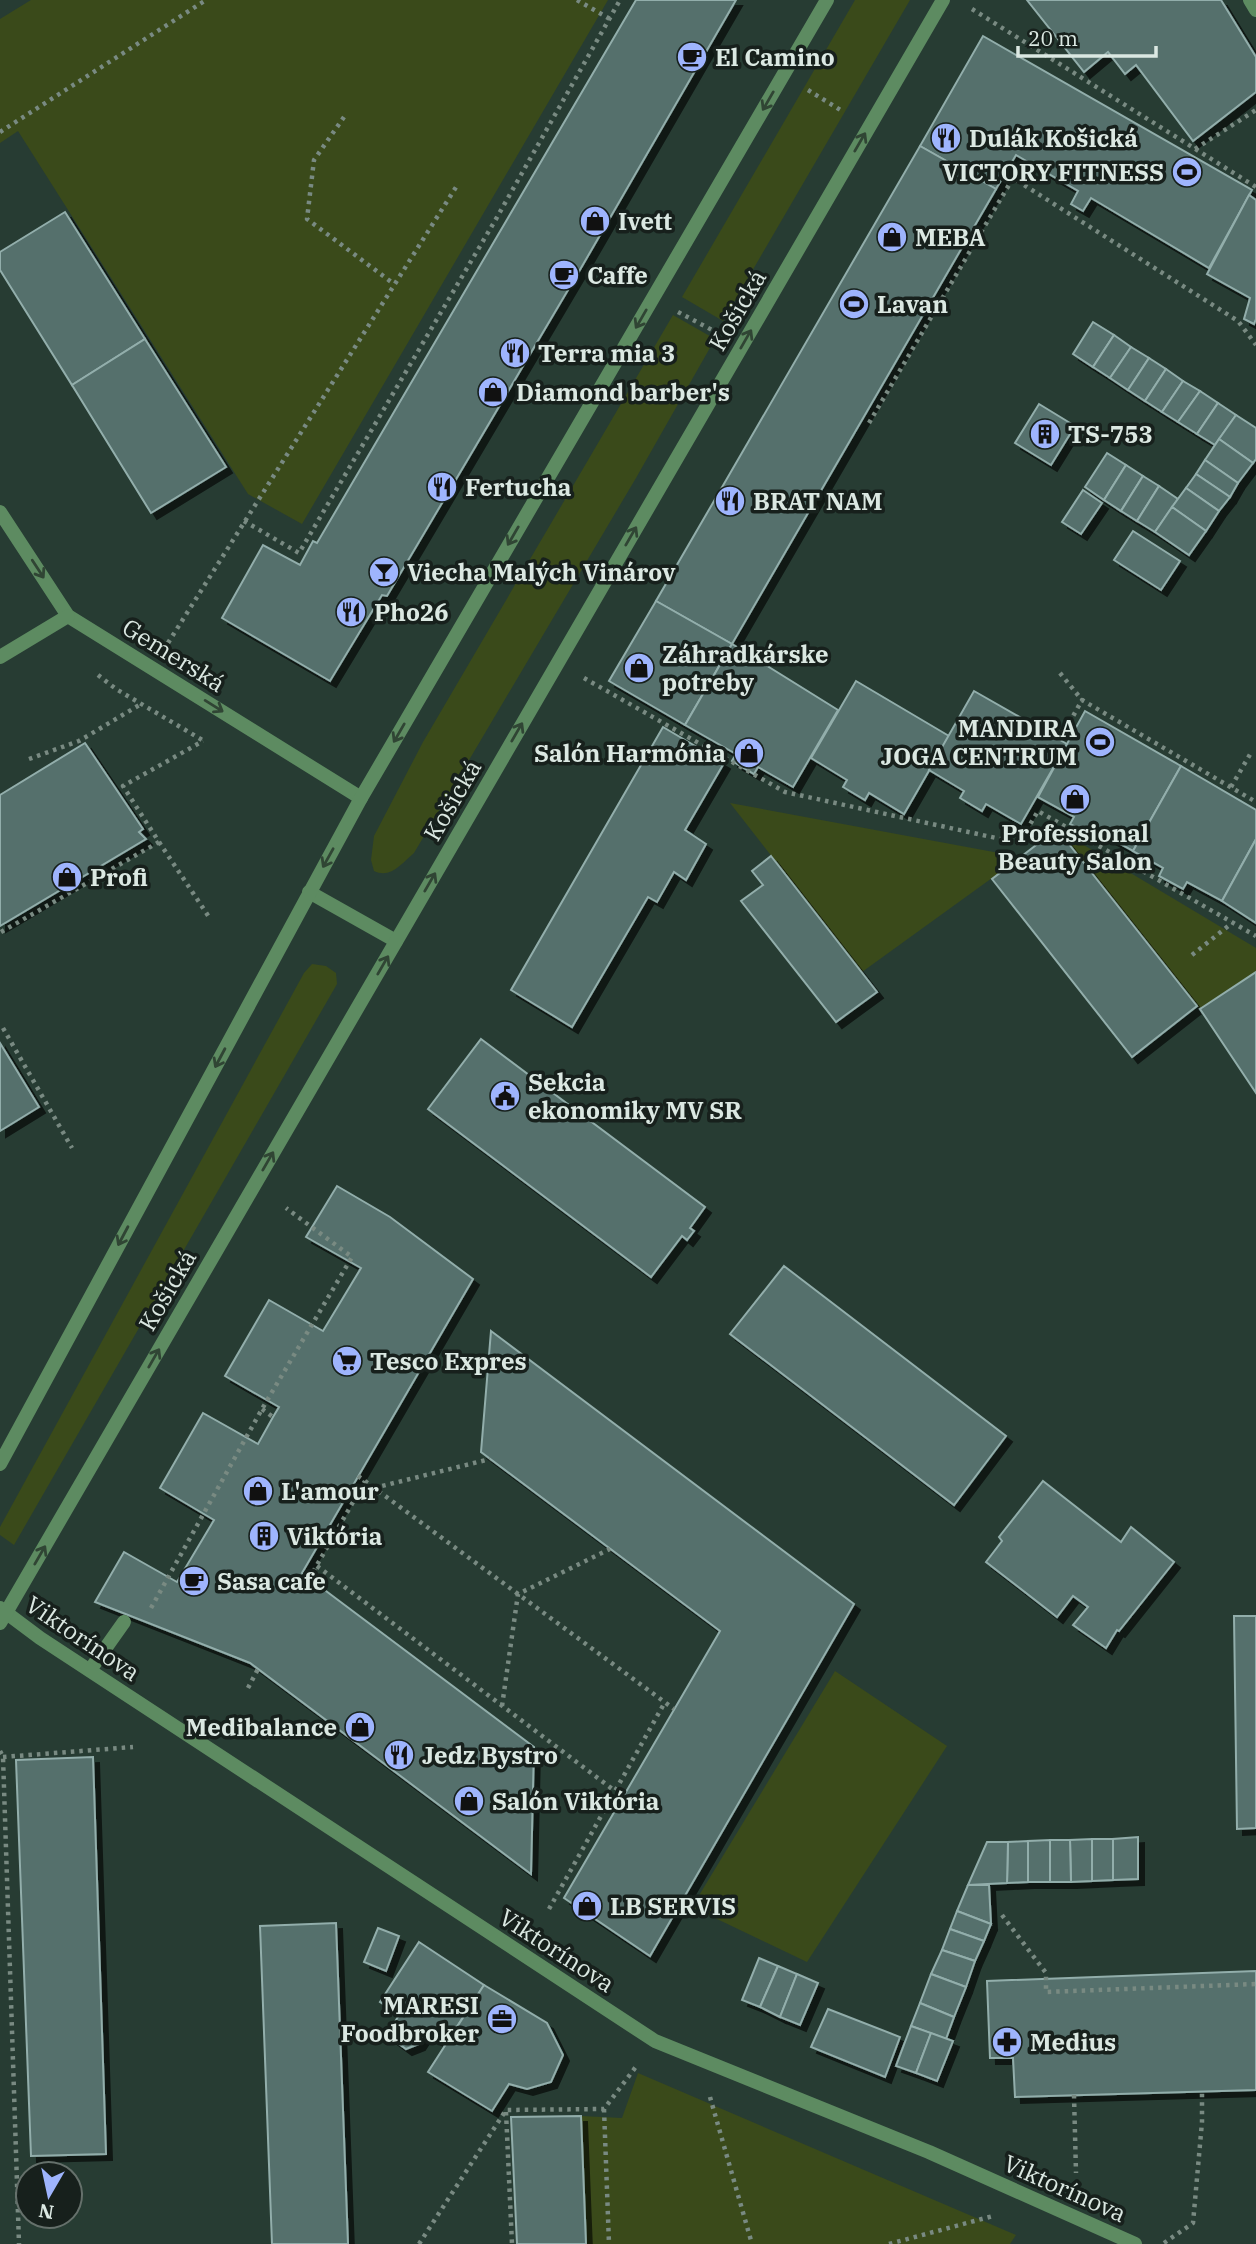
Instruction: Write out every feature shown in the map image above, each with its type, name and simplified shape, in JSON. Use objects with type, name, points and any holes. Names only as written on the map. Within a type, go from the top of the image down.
[{"type":"street","points":[[0,1464],[361,798],[827,0]]},
{"type":"street","name":"Košická","points":[[2,1615],[943,0]]},
{"type":"street","points":[[1250,0],[1256,10]]},
{"type":"street","name":"Gemerská","points":[[0,512],[68,616],[361,798]]},
{"type":"street","points":[[0,657],[68,616]]},
{"type":"street","points":[[309,892],[396,941]]},
{"type":"street","name":"Viktorínova","points":[[2,1615],[655,2041],[929,2152],[1135,2244]]},
{"type":"street","points":[[90,1670],[124,1622]]},
{"type":"path","points":[[0,132],[206,0]]},
{"type":"path","points":[[577,0],[610,19]]},
{"type":"path","points":[[244,521],[299,553],[489,231],[620,0]]},
{"type":"path","points":[[970,7],[1256,187]]},
{"type":"path","points":[[783,75],[869,127]]},
{"type":"path","points":[[1195,149],[1256,110]]},
{"type":"path","points":[[344,117],[314,160],[307,219],[394,284]]},
{"type":"path","points":[[869,423],[1013,178],[1238,321],[1256,345]]},
{"type":"path","points":[[168,644],[458,184]]},
{"type":"path","points":[[652,299],[742,345]]},
{"type":"path","points":[[558,662],[785,792],[1019,843],[1038,811],[1256,936]]},
{"type":"path","points":[[1060,673],[1082,700],[1256,802]]},
{"type":"path","points":[[1061,738],[1082,700]]},
{"type":"path","points":[[29,759],[79,741],[141,704]]},
{"type":"path","points":[[203,741],[123,786],[209,917]]},
{"type":"path","points":[[1231,787],[1252,751]]},
{"type":"path","points":[[1,932],[159,842]]},
{"type":"path","points":[[1192,955],[1233,922]]},
{"type":"path","points":[[3,1028],[72,1148]]},
{"type":"path","points":[[146,1618],[262,1409],[352,1257],[286,1208]]},
{"type":"path","points":[[262,1409],[274,1417]]},
{"type":"path","points":[[374,1488],[490,1459]]},
{"type":"path","points":[[358,1476],[674,1709]]},
{"type":"path","points":[[309,1579],[365,1481]]},
{"type":"path","points":[[518,1594],[610,1549]]},
{"type":"path","points":[[317,1566],[615,1791]]},
{"type":"path","points":[[502,1706],[518,1594]]},
{"type":"path","points":[[248,1688],[258,1669]]},
{"type":"path","points":[[549,1909],[665,1702]]},
{"type":"path","points":[[19,2244],[2,1754],[133,1747]]},
{"type":"path","points":[[1002,1915],[1046,1973],[1046,1992],[1256,1984]]},
{"type":"path","points":[[609,2244],[604,2109],[655,2041]]},
{"type":"path","points":[[699,2061],[752,2244]]},
{"type":"path","points":[[1163,2244],[1193,2223],[1202,2122],[1202,2091]]},
{"type":"path","points":[[1074,2095],[1076,2172]]},
{"type":"path","points":[[506,2110],[604,2109]]},
{"type":"path","points":[[419,2244],[506,2110]]},
{"type":"path","points":[[506,2110],[512,2244]]},
{"type":"path","points":[[889,2244],[1041,2202]]},
{"type":"green space","points":[[31,0],[608,0],[302,524],[248,494],[18,131],[0,143],[0,19]]},
{"type":"green space","points":[[855,0],[910,0],[723,321],[682,297]]},
{"type":"green space","points":[[673,315],[715,339],[414,853],[391,871],[374,871],[371,860],[374,836],[423,742]]},
{"type":"green space","points":[[730,803],[1021,857],[862,972]]},
{"type":"green space","points":[[1057,829],[1256,948],[1256,972],[1200,1009]]},
{"type":"green space","points":[[312,964],[326,966],[336,973],[337,984],[14,1545],[0,1535],[0,1527],[304,973]]},
{"type":"green space","points":[[835,1671],[947,1746],[807,1962],[692,1907]]},
{"type":"green space","points":[[638,2073],[1016,2235],[1010,2244],[586,2244],[581,2116],[622,2118]]},
{"type":"building","points":[[636,0],[736,0],[387,596],[382,595],[330,681],[222,618],[263,545],[300,565],[313,541],[317,543]]},
{"type":"building","points":[[1027,0],[1221,0],[1256,57],[1256,92],[1193,141],[1136,65],[1125,74],[1108,52],[1084,72]]},
{"type":"building","points":[[983,36],[1252,190],[1209,268],[1091,198],[1083,211],[1071,204],[1078,191],[1016,155],[996,189],[920,146]]},
{"type":"building","points":[[920,146],[996,189],[732,644],[656,601]]},
{"type":"building","points":[[1249,195],[1256,200],[1254,324],[1244,319],[1250,298],[1207,274]]},
{"type":"building","points":[[65,212],[145,339],[72,385],[0,270],[0,252]]},
{"type":"building","points":[[1093,322],[1114,335],[1093,367],[1073,354]]},
{"type":"building","points":[[1114,335],[1131,347],[1110,378],[1093,367]]},
{"type":"building","points":[[145,339],[226,467],[151,513],[72,385]]},
{"type":"building","points":[[1131,347],[1149,358],[1128,390],[1110,378]]},
{"type":"building","points":[[1149,358],[1166,369],[1145,401],[1128,390]]},
{"type":"building","points":[[1166,369],[1183,381],[1162,412],[1145,401]]},
{"type":"building","points":[[1183,381],[1200,391],[1178,422],[1162,412]]},
{"type":"building","points":[[1200,391],[1218,403],[1197,434],[1178,422]]},
{"type":"building","points":[[1218,403],[1236,415],[1215,445],[1197,434]]},
{"type":"building","name":"TS-753","points":[[1039,404],[1075,426],[1051,465],[1015,443]]},
{"type":"building","points":[[1236,415],[1256,428],[1256,459],[1253,463],[1219,439]]},
{"type":"building","points":[[1219,439],[1253,463],[1238,483],[1205,460]]},
{"type":"building","points":[[1107,453],[1126,465],[1104,500],[1085,487]]},
{"type":"building","points":[[1205,460],[1238,483],[1230,497],[1196,474]]},
{"type":"building","points":[[1126,465],[1143,476],[1121,511],[1104,500]]},
{"type":"building","points":[[1196,474],[1230,497],[1219,511],[1186,488]]},
{"type":"building","points":[[1143,476],[1159,486],[1137,521],[1121,511]]},
{"type":"building","points":[[1159,486],[1178,499],[1155,532],[1137,521]]},
{"type":"building","points":[[1186,488],[1219,511],[1206,531],[1172,507]]},
{"type":"building","points":[[1083,490],[1102,503],[1081,534],[1062,522]]},
{"type":"building","points":[[1172,507],[1206,531],[1189,555],[1155,532]]},
{"type":"building","points":[[1133,531],[1180,561],[1161,590],[1114,560]]},
{"type":"building","points":[[656,601],[732,644],[685,725],[609,681]]},
{"type":"building","points":[[732,644],[838,710],[793,787],[758,767],[754,774],[732,761],[736,754],[685,725]]},
{"type":"building","points":[[856,681],[949,736],[904,814],[869,793],[865,800],[843,787],[847,780],[811,758]]},
{"type":"building","points":[[974,691],[1067,744],[1021,824],[986,804],[982,811],[960,798],[964,791],[929,770]]},
{"type":"building","points":[[1085,711],[1181,766],[1133,851],[1095,830],[1092,836],[1070,824],[1074,817],[1038,797]]},
{"type":"building","points":[[663,727],[724,763],[685,830],[706,844],[686,880],[674,872],[657,902],[648,897],[572,1027],[511,990]]},
{"type":"building","points":[[85,743],[143,829],[139,832],[146,839],[0,926],[0,795]]},
{"type":"building","points":[[1181,766],[1256,810],[1256,839],[1222,901],[1187,882],[1183,889],[1159,876],[1163,868],[1133,851]]},
{"type":"building","points":[[1057,829],[1197,1006],[1132,1057],[992,879]]},
{"type":"building","points":[[1256,842],[1256,923],[1222,901]]},
{"type":"building","points":[[771,856],[877,992],[836,1022],[741,901],[763,885],[752,871]]},
{"type":"building","points":[[1256,972],[1256,1093],[1200,1009]]},
{"type":"building","points":[[481,1039],[705,1207],[690,1228],[694,1231],[687,1240],[682,1236],[651,1277],[428,1109]]},
{"type":"building","points":[[0,1043],[39,1107],[0,1131]]},
{"type":"building","name":"Viktória","points":[[337,1186],[390,1217],[473,1279],[302,1573],[534,1747],[531,1874],[250,1663],[95,1602],[124,1552],[177,1582],[214,1520],[160,1488],[203,1413],[258,1444],[279,1407],[225,1376],[269,1300],[323,1331],[361,1268],[306,1237]]},
{"type":"building","points":[[784,1266],[1006,1436],[954,1505],[730,1334]]},
{"type":"building","points":[[491,1331],[854,1604],[650,1956],[564,1898],[720,1631],[481,1452]]},
{"type":"building","points":[[1043,1481],[1121,1542],[1131,1527],[1174,1562],[1119,1631],[1117,1630],[1106,1648],[1073,1625],[1088,1607],[1073,1596],[1057,1617],[986,1562],[1002,1541],[999,1537]]},
{"type":"building","points":[[1234,1616],[1256,1616],[1256,1828],[1237,1829]]},
{"type":"building","points":[[93,1757],[106,2154],[31,2156],[16,1760]]},
{"type":"building","points":[[1138,1837],[1138,1879],[1113,1880],[1113,1839]]},
{"type":"building","points":[[1092,1839],[1092,1881],[1071,1882],[1070,1840]]},
{"type":"building","points":[[1092,1839],[1113,1839],[1113,1880],[1092,1881]]},
{"type":"building","points":[[1050,1840],[1050,1882],[1028,1882],[1028,1841]]},
{"type":"building","points":[[1050,1840],[1070,1840],[1071,1882],[1050,1882]]},
{"type":"building","points":[[1028,1841],[1028,1882],[1007,1883],[1008,1842]]},
{"type":"building","points":[[987,1842],[1008,1842],[1007,1883],[968,1885]]},
{"type":"building","points":[[968,1885],[989,1885],[991,1924],[957,1911]]},
{"type":"building","points":[[957,1911],[991,1924],[984,1941],[950,1929]]},
{"type":"building","points":[[336,1923],[348,2244],[272,2244],[260,1926]]},
{"type":"building","points":[[378,1928],[399,1936],[386,1971],[364,1962]]},
{"type":"building","points":[[950,1929],[984,1941],[975,1961],[942,1950]]},
{"type":"building","points":[[419,1942],[484,1985],[445,2045],[426,2033],[419,2044],[406,2049],[391,2038],[392,2027],[399,2015],[380,2002]]},
{"type":"building","points":[[942,1950],[975,1961],[966,1987],[931,1974]]},
{"type":"building","points":[[759,1958],[778,1966],[760,2007],[742,2000]]},
{"type":"building","points":[[778,1966],[797,1974],[780,2017],[760,2007]]},
{"type":"building","points":[[1256,1971],[1256,2090],[1015,2097],[1013,2058],[990,2058],[987,1981]]},
{"type":"building","points":[[797,1974],[818,1983],[800,2025],[780,2017]]},
{"type":"building","points":[[931,1974],[966,1987],[954,2017],[920,2003]]},
{"type":"building","points":[[484,1985],[547,2023],[563,2055],[551,2082],[527,2089],[509,2084],[492,2111],[428,2072]]},
{"type":"building","points":[[920,2003],[954,2017],[946,2039],[911,2026]]},
{"type":"building","points":[[828,2009],[900,2037],[885,2077],[811,2047]]},
{"type":"building","points":[[911,2026],[931,2033],[916,2073],[896,2066]]},
{"type":"building","points":[[931,2033],[953,2041],[937,2081],[916,2073]]},
{"type":"building","points":[[581,2116],[586,2244],[517,2244],[511,2117]]},
{"type":"place","name":"El Camino","points":[[692,57]]},
{"type":"place","name":"Dulák Košická","points":[[946,138]]},
{"type":"place","name":"VICTORY FITNESS","points":[[1187,172]]},
{"type":"place","name":"Ivett","points":[[595,221]]},
{"type":"place","name":"MEBA","points":[[892,237]]},
{"type":"place","name":"Caffe","points":[[564,275]]},
{"type":"place","name":"Lavan","points":[[854,304]]},
{"type":"place","name":"Terra mia 3","points":[[515,353]]},
{"type":"place","name":"Diamond barber's","points":[[493,392]]},
{"type":"place","name":"TS-753","points":[[1045,434]]},
{"type":"place","name":"Fertucha","points":[[442,487]]},
{"type":"place","name":"BRAT NAM","points":[[730,501]]},
{"type":"place","name":"Viecha Malých Vinárov","points":[[384,572]]},
{"type":"place","name":"Pho26","points":[[351,612]]},
{"type":"place","name":"Záhradkárske potreby","points":[[639,668]]},
{"type":"place","name":"MANDIRA JOGA CENTRUM","points":[[1100,742]]},
{"type":"place","name":"Salón Harmónia","points":[[749,753]]},
{"type":"place","name":"Professional Beauty Salon","points":[[1075,799]]},
{"type":"place","name":"Profi","points":[[67,877]]},
{"type":"place","name":"Sekcia ekonomiky MV SR","points":[[505,1096]]},
{"type":"place","name":"Tesco Expres","points":[[347,1361]]},
{"type":"place","name":"L'amour","points":[[258,1491]]},
{"type":"place","name":"Viktória","points":[[264,1536]]},
{"type":"place","name":"Sasa cafe","points":[[194,1581]]},
{"type":"place","name":"Medibalance","points":[[360,1727]]},
{"type":"place","name":"Jedz Bystro","points":[[399,1755]]},
{"type":"place","name":"Salón Viktória","points":[[469,1801]]},
{"type":"place","name":"LB SERVIS","points":[[587,1906]]},
{"type":"place","name":"MARESI Foodbroker","points":[[502,2019]]},
{"type":"place","name":"Medius","points":[[1007,2042]]}]
